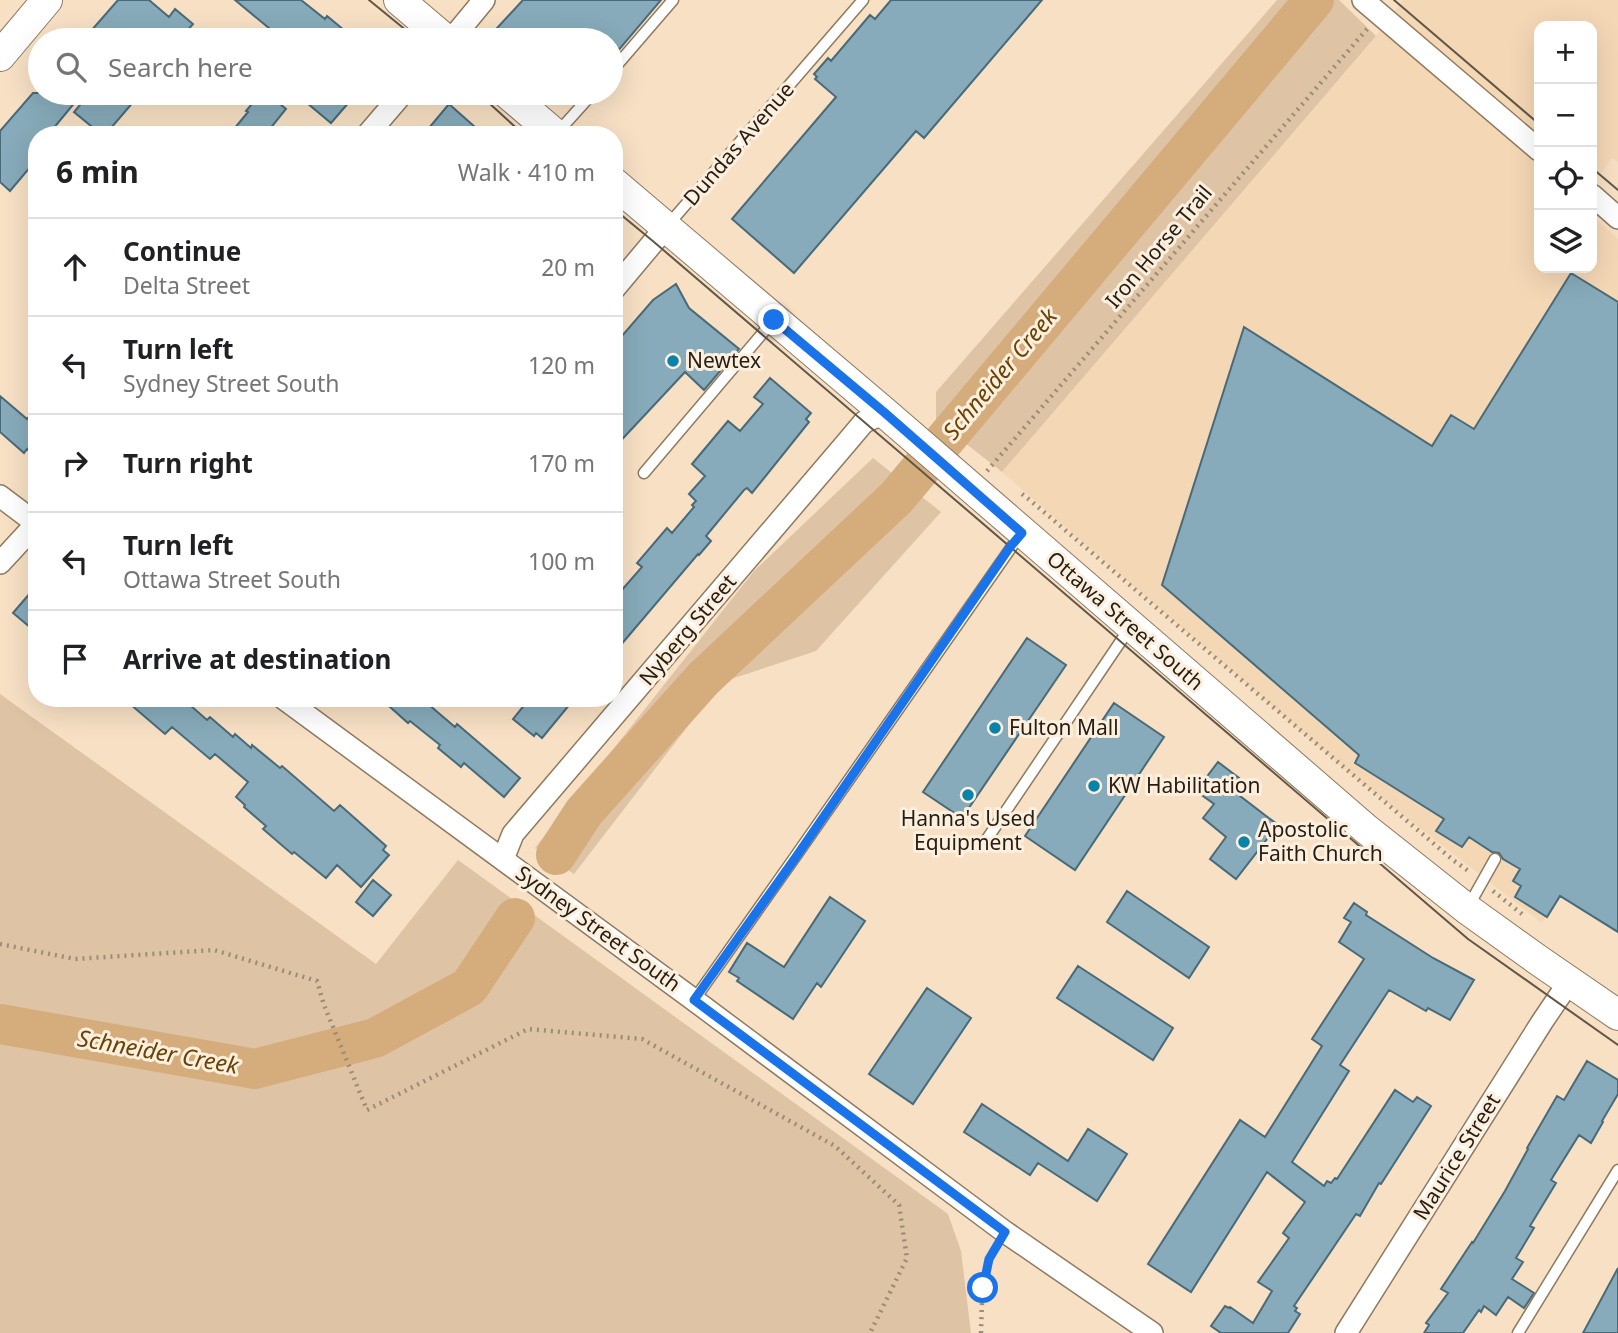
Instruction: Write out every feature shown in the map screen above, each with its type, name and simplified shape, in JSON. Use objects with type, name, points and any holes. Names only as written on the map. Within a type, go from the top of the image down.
[{"type":"main road","points":[[0,56],[47,0]]},
{"type":"main road","points":[[399,0],[434,28]]},
{"type":"main road","points":[[522,105],[546,126]]},
{"type":"main road","name":"Ottawa Street South","points":[[623,191],[910,434],[974,474],[1022,533],[1366,829],[1467,909],[1618,1015]]},
{"type":"street","points":[[460,28],[484,0]]},
{"type":"street","points":[[1363,0],[1535,147]]},
{"type":"street","points":[[375,126],[393,105]]},
{"type":"street","points":[[1597,199],[1618,218]]},
{"type":"street","name":"Dundas Avenue","points":[[623,276],[666,227]]},
{"type":"street","name":"Nyberg Street","points":[[623,705],[864,422],[885,413]]},
{"type":"street","points":[[0,496],[28,517]]},
{"type":"street","points":[[0,563],[28,533]]},
{"type":"street","name":"Sydney Street South","points":[[295,707],[1005,1232],[1152,1333]]},
{"type":"street","name":"Nyberg Street","points":[[503,859],[513,834],[621,707]]},
{"type":"street","name":"Maurice Street","points":[[1346,1333],[1569,982]]},
{"type":"lane","points":[[623,58],[673,0]]},
{"type":"lane","name":"Dundas Avenue","points":[[666,227],[863,0]]},
{"type":"lane","points":[[564,126],[582,105]]},
{"type":"lane","points":[[643,473],[774,320]]},
{"type":"lane","points":[[694,1000],[1022,533]]},
{"type":"lane","points":[[985,842],[1131,626]]},
{"type":"lane","points":[[1467,909],[1494,859]]},
{"type":"lane","points":[[1518,1333],[1618,1170]]},
{"type":"path","name":"Iron Horse Trail","points":[[974,474],[1371,24]]},
{"type":"path","points":[[1015,490],[1453,860]]},
{"type":"path","points":[[0,944],[75,959],[214,950],[317,981],[324,1005],[367,1110],[528,1030],[642,1040],[835,1146],[899,1205],[907,1258],[870,1333]]},
{"type":"path","points":[[981,1333],[983,1288],[989,1259],[1005,1232]]},
{"type":"shaded area","points":[[1277,0],[1339,0],[1376,36],[1002,472],[936,420],[936,392]]},
{"type":"shaded area","points":[[1403,0],[1618,0],[1618,162],[1612,158],[1597,178],[1597,21],[1534,21],[1534,273],[1597,273],[1597,220],[1618,239],[1618,797],[1542,923],[1348,772],[1002,472],[1376,36]]},
{"type":"shaded area","points":[[873,458],[941,512],[816,651],[722,682],[574,874],[535,848],[754,571]]},
{"type":"shaded area","points":[[0,694],[376,964],[458,860],[948,1214],[961,1251],[971,1333],[0,1333]]},
{"type":"building","points":[[118,0],[149,0],[169,17],[175,9],[193,24],[190,28],[94,28]]},
{"type":"building","points":[[235,0],[301,0],[342,28],[269,28]]},
{"type":"building","points":[[523,0],[661,0],[623,45],[623,28],[497,28]]},
{"type":"building","points":[[891,0],[1042,0],[924,138],[916,131],[794,273],[732,219],[836,97],[815,79],[817,77],[814,74],[828,58],[831,61],[870,15],[875,19]]},
{"type":"building","points":[[28,99],[28,105],[73,105],[55,126],[28,126],[28,170],[10,191],[0,182],[0,131]]},
{"type":"building","points":[[80,105],[131,105],[113,126],[91,126],[74,112]]},
{"type":"building","points":[[251,105],[281,105],[286,109],[272,126],[236,126],[248,112],[246,111]]},
{"type":"building","points":[[309,105],[347,105],[331,123]]},
{"type":"building","points":[[450,105],[474,126],[431,126]]},
{"type":"building","points":[[1571,273],[1618,302],[1618,932],[1560,896],[1547,917],[1515,897],[1521,886],[1513,881],[1520,869],[1503,859],[1499,853],[1492,852],[1469,837],[1462,847],[1436,831],[1444,819],[1355,763],[1359,755],[1162,585],[1244,327],[1432,446],[1451,415],[1474,429]]},
{"type":"building","name":"Newtex","points":[[676,284],[689,308],[739,349],[704,390],[685,372],[623,438],[623,335],[653,300]]},
{"type":"building","points":[[770,378],[811,413],[806,419],[809,422],[752,493],[747,488],[744,490],[706,536],[711,541],[623,642],[623,589],[642,567],[637,563],[667,528],[672,533],[694,507],[692,505],[696,501],[689,494],[705,476],[692,464],[728,421],[740,431],[763,404],[754,397]]},
{"type":"building","points":[[0,396],[28,418],[28,450],[24,453],[0,432]]},
{"type":"building","points":[[28,596],[28,626],[13,613]]},
{"type":"building","name":"Fulton Mall","points":[[1027,638],[1066,665],[962,818],[923,792]]},
{"type":"building","name":"KW Habilitation","points":[[1114,703],[1164,737],[1075,870],[1025,836]]},
{"type":"building","points":[[134,707],[192,707],[207,720],[210,717],[233,737],[235,734],[280,768],[282,766],[334,811],[340,805],[386,846],[383,850],[389,855],[361,887],[337,865],[326,878],[263,829],[266,826],[244,807],[236,797],[248,782],[215,754],[210,759],[172,727],[165,734]]},
{"type":"building","points":[[390,707],[432,707],[455,727],[457,724],[520,778],[504,797],[464,763],[461,767],[438,748],[440,745],[410,721],[408,723]]},
{"type":"building","points":[[523,707],[568,707],[542,738],[536,733],[534,736],[513,719]]},
{"type":"building","points":[[1218,762],[1239,778],[1231,789],[1278,825],[1236,879],[1210,859],[1226,837],[1203,818],[1214,804],[1196,791]]},
{"type":"building","points":[[373,880],[391,895],[373,916],[356,902]]},
{"type":"building","points":[[1127,891],[1209,947],[1189,978],[1107,922]]},
{"type":"building","points":[[830,897],[865,921],[821,987],[817,983],[793,1019],[737,981],[739,978],[729,972],[747,943],[784,967]]},
{"type":"building","points":[[1354,903],[1367,912],[1366,915],[1433,958],[1474,980],[1450,1020],[1428,1008],[1426,1011],[1389,990],[1340,1065],[1349,1071],[1292,1162],[1324,1186],[1327,1181],[1331,1183],[1337,1179],[1395,1090],[1413,1102],[1417,1097],[1431,1106],[1360,1216],[1356,1214],[1294,1306],[1297,1308],[1295,1311],[1300,1314],[1288,1333],[1221,1333],[1211,1326],[1225,1306],[1253,1323],[1272,1291],[1258,1282],[1289,1238],[1283,1233],[1305,1202],[1267,1172],[1191,1292],[1148,1264],[1240,1120],[1265,1137],[1322,1046],[1312,1039],[1364,959],[1339,942],[1351,922],[1344,918]]},
{"type":"building","points":[[1078,966],[1173,1028],[1153,1060],[1057,998]]},
{"type":"building","points":[[927,988],[971,1018],[913,1104],[869,1074]]},
{"type":"building","points":[[1587,1061],[1618,1080],[1618,1094],[1591,1143],[1579,1135],[1551,1180],[1556,1183],[1530,1226],[1534,1228],[1516,1258],[1523,1262],[1512,1279],[1534,1293],[1524,1308],[1508,1297],[1496,1315],[1484,1306],[1463,1333],[1424,1333],[1429,1325],[1426,1323],[1448,1293],[1441,1289],[1505,1191],[1557,1096],[1564,1100]]},
{"type":"building","points":[[982,1104],[1068,1161],[1088,1129],[1127,1154],[1097,1201],[1038,1163],[1030,1175],[964,1132]]},
{"type":"building","points":[[1618,1268],[1618,1333],[1583,1333]]},
{"type":"waterway","name":"Schneider Creek","points":[[556,855],[584,812],[703,679],[896,498],[1314,0]]},
{"type":"waterway","name":"Schneider Creek","points":[[0,1024],[255,1069],[375,1038],[469,987],[515,918]]},
{"type":"tram line","points":[[369,0],[403,28]]},
{"type":"tram line","points":[[1394,0],[1534,120]]},
{"type":"tram line","points":[[491,105],[514,126]]},
{"type":"tram line","points":[[1597,172],[1618,190]]},
{"type":"tram line","points":[[623,216],[1468,939],[1618,1045]]},
{"type":"place","name":"Newtex","points":[[673,361]]},
{"type":"place","name":"Fulton Mall","points":[[995,728]]},
{"type":"place","name":"KW Habilitation","points":[[1094,786]]},
{"type":"place","name":"Hanna's Used Equipment","points":[[968,795]]},
{"type":"place","name":"Apostolic Faith Church","points":[[1244,842]]},
{"type":"route","points":[[774,320],[1022,533],[694,1000],[1005,1232],[989,1259],[983,1288]]}]
